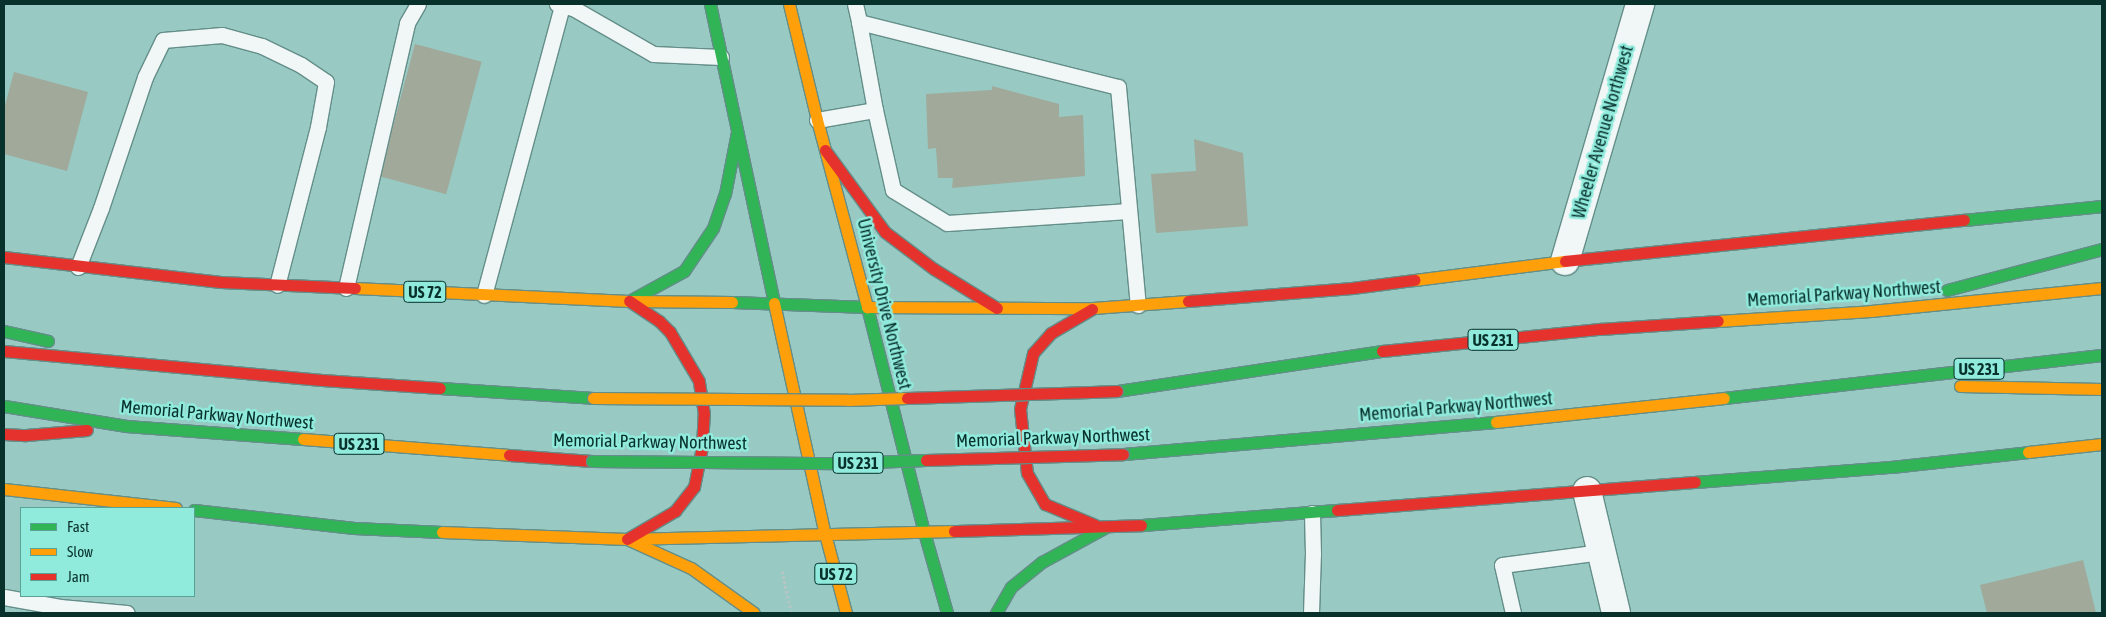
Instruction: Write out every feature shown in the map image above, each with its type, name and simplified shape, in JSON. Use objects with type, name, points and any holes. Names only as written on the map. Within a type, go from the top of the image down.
[{"type":"main road","points":[[710,4],[774,303]]},
{"type":"main road","name":"University Drive Northwest","points":[[789,4],[817,120],[924,532],[947,613]]},
{"type":"main road","points":[[627,539],[676,511],[694,488],[702,447],[704,414],[699,381],[670,332],[629,301],[684,271],[703,244],[713,228],[725,194],[737,132]]},
{"type":"main road","points":[[825,150],[885,232],[934,269],[998,309]]},
{"type":"main road","points":[[867,307],[1093,308],[1352,288],[1566,261],[2102,206]]},
{"type":"main road","points":[[1871,311],[2102,248]]},
{"type":"main road","name":"US 72","points":[[4,257],[221,282],[629,301],[774,303],[867,307]]},
{"type":"main road","name":"Memorial Parkway Northwest","points":[[4,351],[322,380],[593,398],[848,400],[1117,391],[1388,350],[1600,329],[1871,311],[2102,288]]},
{"type":"main road","name":"US 72","points":[[774,303],[825,534],[846,613]]},
{"type":"main road","points":[[1093,308],[1051,333],[1033,353],[1020,409],[1026,473],[1045,504],[1104,528]]},
{"type":"main road","points":[[4,331],[150,364]]},
{"type":"main road","name":"Memorial Parkway Northwest","points":[[4,406],[126,426],[592,461],[842,463],[1124,454],[1585,414],[2102,355]]},
{"type":"main road","points":[[1856,383],[2102,389]]},
{"type":"main road","points":[[4,434],[26,435],[126,426]]},
{"type":"main road","points":[[195,510],[354,528],[627,539],[1104,528],[1890,467],[2102,444]]},
{"type":"main road","points":[[4,490],[166,507]]},
{"type":"main road","points":[[996,613],[1011,587],[1042,562],[1104,528]]},
{"type":"main road","points":[[627,539],[691,568],[754,613]]},
{"type":"street","name":"Wheeler Avenue Northwest","points":[[1566,261],[1640,4]]},
{"type":"street","points":[[1587,491],[1616,613]]},
{"type":"lane","points":[[346,288],[407,23],[418,4]]},
{"type":"lane","points":[[484,294],[560,4],[573,8],[653,54],[721,57]]},
{"type":"lane","points":[[855,4],[875,110],[893,190],[947,223],[1129,211]]},
{"type":"lane","points":[[859,22],[1118,87],[1138,304]]},
{"type":"lane","points":[[78,267],[101,208],[144,77],[163,40],[222,35],[262,46],[301,65],[326,82],[318,127],[277,285]]},
{"type":"lane","points":[[817,120],[875,110]]},
{"type":"lane","points":[[1311,613],[1312,512]]},
{"type":"lane","points":[[1513,613],[1502,565],[1601,552]]},
{"type":"lane","points":[[4,597],[60,610],[127,613]]},
{"type":"path","points":[[782,571],[791,611]]},
{"type":"building","points":[[415,44],[482,62],[446,194],[380,176]]},
{"type":"building","points":[[14,72],[88,92],[67,171],[4,154],[4,109]]},
{"type":"building","points":[[992,86],[1059,104],[1059,117],[1083,115],[1085,176],[952,188],[953,178],[938,178],[936,148],[928,149],[926,94],[992,90]]},
{"type":"building","points":[[1194,139],[1243,153],[1248,226],[1156,233],[1151,174],[1196,171]]},
{"type":"building","points":[[2083,560],[2096,613],[1987,613],[1980,585]]},
{"type":"traffic: fast","points":[[710,4],[774,303]]},
{"type":"traffic: fast","points":[[631,300],[684,271],[713,228],[725,194],[737,132]]},
{"type":"traffic: fast","points":[[1964,220],[2102,206]]},
{"type":"traffic: fast","points":[[1947,290],[2102,249]]},
{"type":"traffic: fast","points":[[732,302],[867,307],[924,532],[947,613]]},
{"type":"traffic: fast","points":[[4,331],[48,341]]},
{"type":"traffic: fast","points":[[1117,391],[1382,351]]},
{"type":"traffic: fast","points":[[1724,398],[2102,355]]},
{"type":"traffic: fast","points":[[440,388],[593,398]]},
{"type":"traffic: fast","points":[[4,406],[126,426],[303,439]]},
{"type":"traffic: fast","points":[[1123,454],[1496,422]]},
{"type":"traffic: fast","points":[[1695,482],[1891,467],[2028,452]]},
{"type":"traffic: fast","points":[[592,461],[842,463],[926,460]]},
{"type":"traffic: fast","points":[[195,510],[354,528],[442,532]]},
{"type":"traffic: fast","points":[[1141,525],[1337,510]]},
{"type":"traffic: fast","points":[[996,613],[1011,587],[1042,562],[1104,528]]},
{"type":"traffic: slow","points":[[789,4],[817,120],[867,307]]},
{"type":"traffic: slow","points":[[1414,280],[1565,261]]},
{"type":"traffic: slow","points":[[355,288],[629,301],[732,302]]},
{"type":"traffic: slow","points":[[1718,321],[1871,311],[2102,288]]},
{"type":"traffic: slow","points":[[867,307],[1093,308],[1188,301]]},
{"type":"traffic: slow","points":[[774,303],[825,534],[846,613]]},
{"type":"traffic: slow","points":[[1960,386],[2102,389]]},
{"type":"traffic: slow","points":[[593,398],[848,400],[907,398]]},
{"type":"traffic: slow","points":[[1496,422],[1724,398]]},
{"type":"traffic: slow","points":[[303,439],[509,455]]},
{"type":"traffic: slow","points":[[2028,452],[2102,444]]},
{"type":"traffic: slow","points":[[4,489],[167,507]]},
{"type":"traffic: slow","points":[[627,539],[954,531]]},
{"type":"traffic: slow","points":[[442,532],[627,539],[691,568],[754,613]]},
{"type":"traffic: jam","points":[[825,150],[885,232],[934,269],[997,308]]},
{"type":"traffic: jam","points":[[1565,261],[1964,220]]},
{"type":"traffic: jam","points":[[4,257],[221,282],[355,288]]},
{"type":"traffic: jam","points":[[1188,301],[1352,288],[1414,280]]},
{"type":"traffic: jam","points":[[627,539],[675,511],[694,487],[702,447],[704,414],[699,381],[670,332],[659,321],[629,301]]},
{"type":"traffic: jam","points":[[1092,309],[1051,333],[1033,353],[1020,409],[1027,473],[1045,504],[1095,525]]},
{"type":"traffic: jam","points":[[1382,351],[1600,329],[1718,321]]},
{"type":"traffic: jam","points":[[4,351],[322,380],[440,388]]},
{"type":"traffic: jam","points":[[907,398],[1117,391]]},
{"type":"traffic: jam","points":[[4,434],[26,435],[87,430]]},
{"type":"traffic: jam","points":[[926,460],[1123,454]]},
{"type":"traffic: jam","points":[[509,455],[592,461]]},
{"type":"traffic: jam","points":[[1337,510],[1695,482]]},
{"type":"traffic: jam","points":[[954,531],[1141,525]]}]
